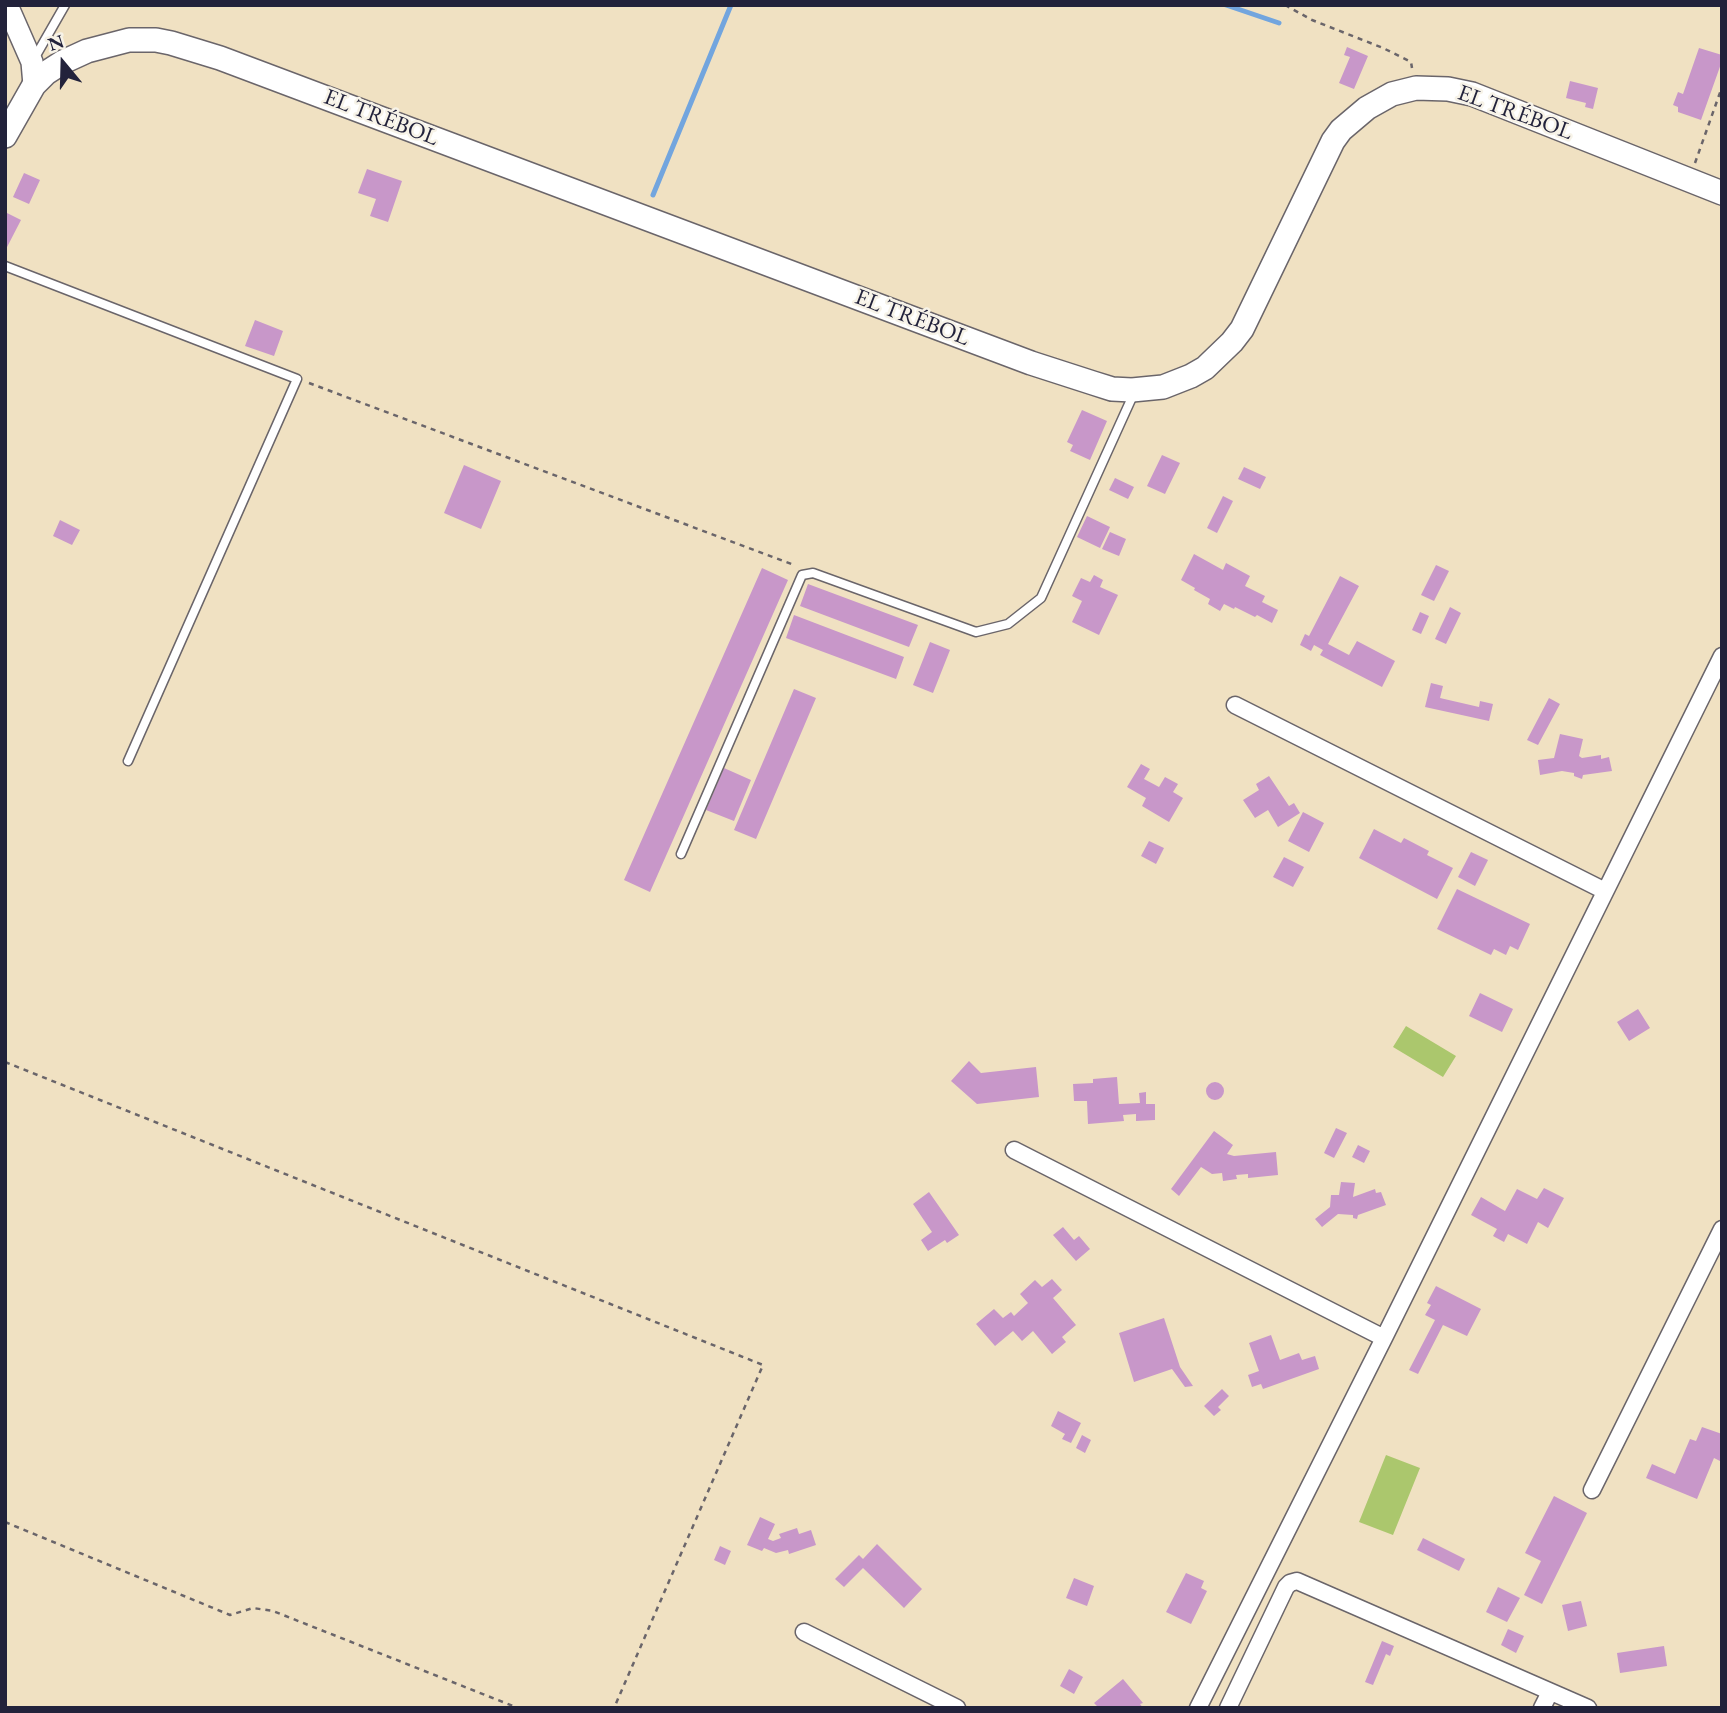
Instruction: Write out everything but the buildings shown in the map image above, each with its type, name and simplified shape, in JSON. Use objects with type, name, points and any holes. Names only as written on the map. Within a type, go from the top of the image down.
[{"type":"main road","name":"EL TRÉBOL","points":[[5,136],[34,85],[63,62],[106,45],[142,39],[156,40],[233,62],[1031,363],[1112,389],[1135,390],[1164,387],[1191,376],[1205,368],[1232,342],[1242,329],[1333,141],[1341,130],[1367,108],[1392,94],[1416,88],[1448,89],[1472,94],[1722,193]]},
{"type":"street","points":[[7,5],[32,62],[34,85]]},
{"type":"street","points":[[1198,1708],[1722,656]]},
{"type":"street","points":[[1235,705],[1605,891]]},
{"type":"street","points":[[1014,1150],[1384,1338]]},
{"type":"street","points":[[1592,1490],[1722,1229]]},
{"type":"street","points":[[1228,1708],[1286,1587],[1297,1581],[1588,1708]]},
{"type":"street","points":[[804,1632],[957,1708]]},
{"type":"street","points":[[1542,1708],[1550,1692]]},
{"type":"lane","points":[[32,62],[65,5]]},
{"type":"lane","points":[[5,266],[297,379],[128,761]]},
{"type":"lane","points":[[681,854],[802,575],[813,573],[976,632],[1008,624],[1041,598],[1135,390]]},
{"type":"path","points":[[1286,5],[1312,20],[1411,62],[1416,88]]},
{"type":"path","points":[[1689,180],[1722,87]]},
{"type":"path","points":[[297,379],[813,573]]},
{"type":"path","points":[[5,1062],[763,1365],[614,1708]]},
{"type":"path","points":[[5,1522],[230,1615],[253,1608],[273,1611],[518,1708]]},
{"type":"green space","points":[[1406,1026],[1456,1056],[1443,1077],[1393,1047]]},
{"type":"green space","points":[[1386,1455],[1420,1468],[1393,1535],[1359,1522]]},
{"type":"waterway","points":[[653,195],[731,5]]},
{"type":"waterway","points":[[1226,5],[1279,23]]}]
